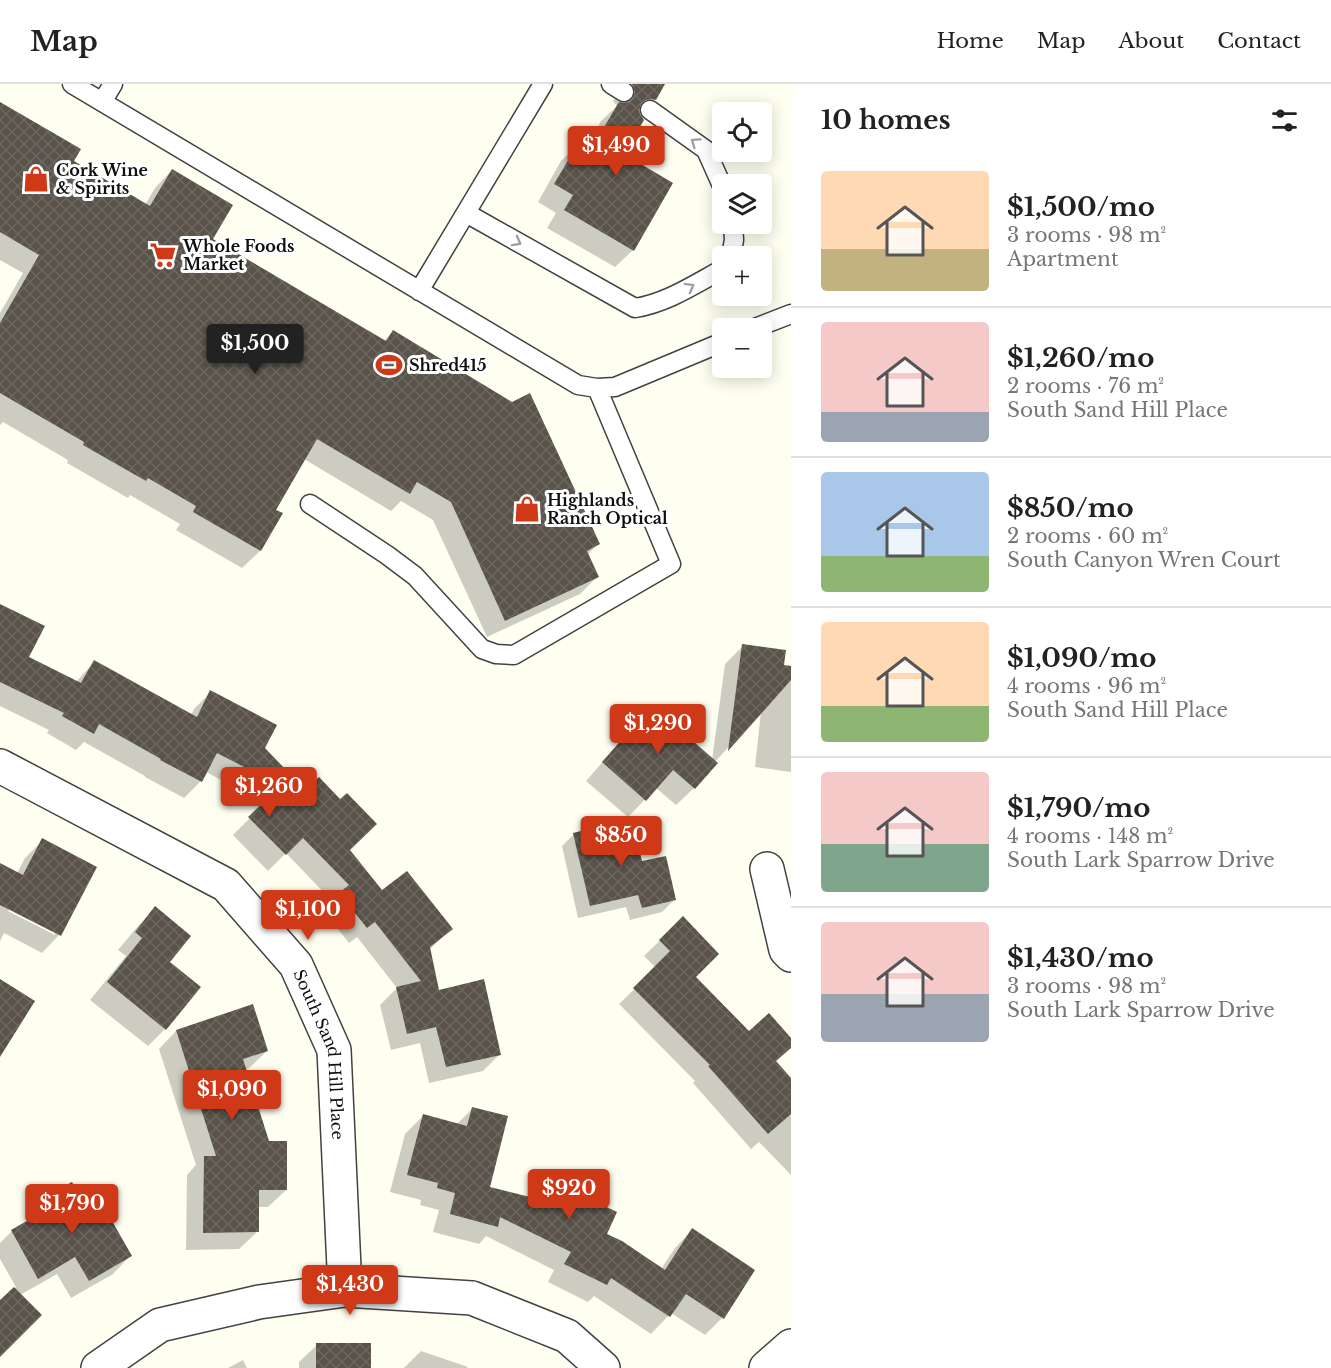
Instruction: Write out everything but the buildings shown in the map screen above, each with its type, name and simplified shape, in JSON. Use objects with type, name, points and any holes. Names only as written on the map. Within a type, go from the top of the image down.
[{"type":"street","name":"South Sand Hill Place","points":[[0,766],[226,885],[296,965],[334,1050],[345,1290]]},
{"type":"street","points":[[767,869],[786,950],[791,955]]},
{"type":"street","points":[[98,1368],[160,1325],[260,1302],[345,1290],[472,1298],[567,1336],[603,1368]]},
{"type":"street","points":[[766,1368],[791,1346]]},
{"type":"lane","points":[[72,84],[578,385],[597,388],[615,387],[712,347]]},
{"type":"lane","points":[[102,102],[113,84]]},
{"type":"lane","points":[[419,291],[543,84]]},
{"type":"lane","points":[[650,110],[706,150],[717,174]]},
{"type":"lane","points":[[466,213],[635,308],[651,306],[671,298],[712,275]]},
{"type":"lane","points":[[772,321],[791,314]]},
{"type":"lane","points":[[310,504],[415,576],[482,649],[496,654],[514,655],[671,564],[597,388]]},
{"type":"place","name":"Cork Wine & Spirits","points":[[36,179]]},
{"type":"place","name":"Whole Foods Market","points":[[163,255]]},
{"type":"place","name":"Shred415","points":[[389,365]]},
{"type":"place","name":"Highlands Ranch Optical","points":[[527,509]]}]
